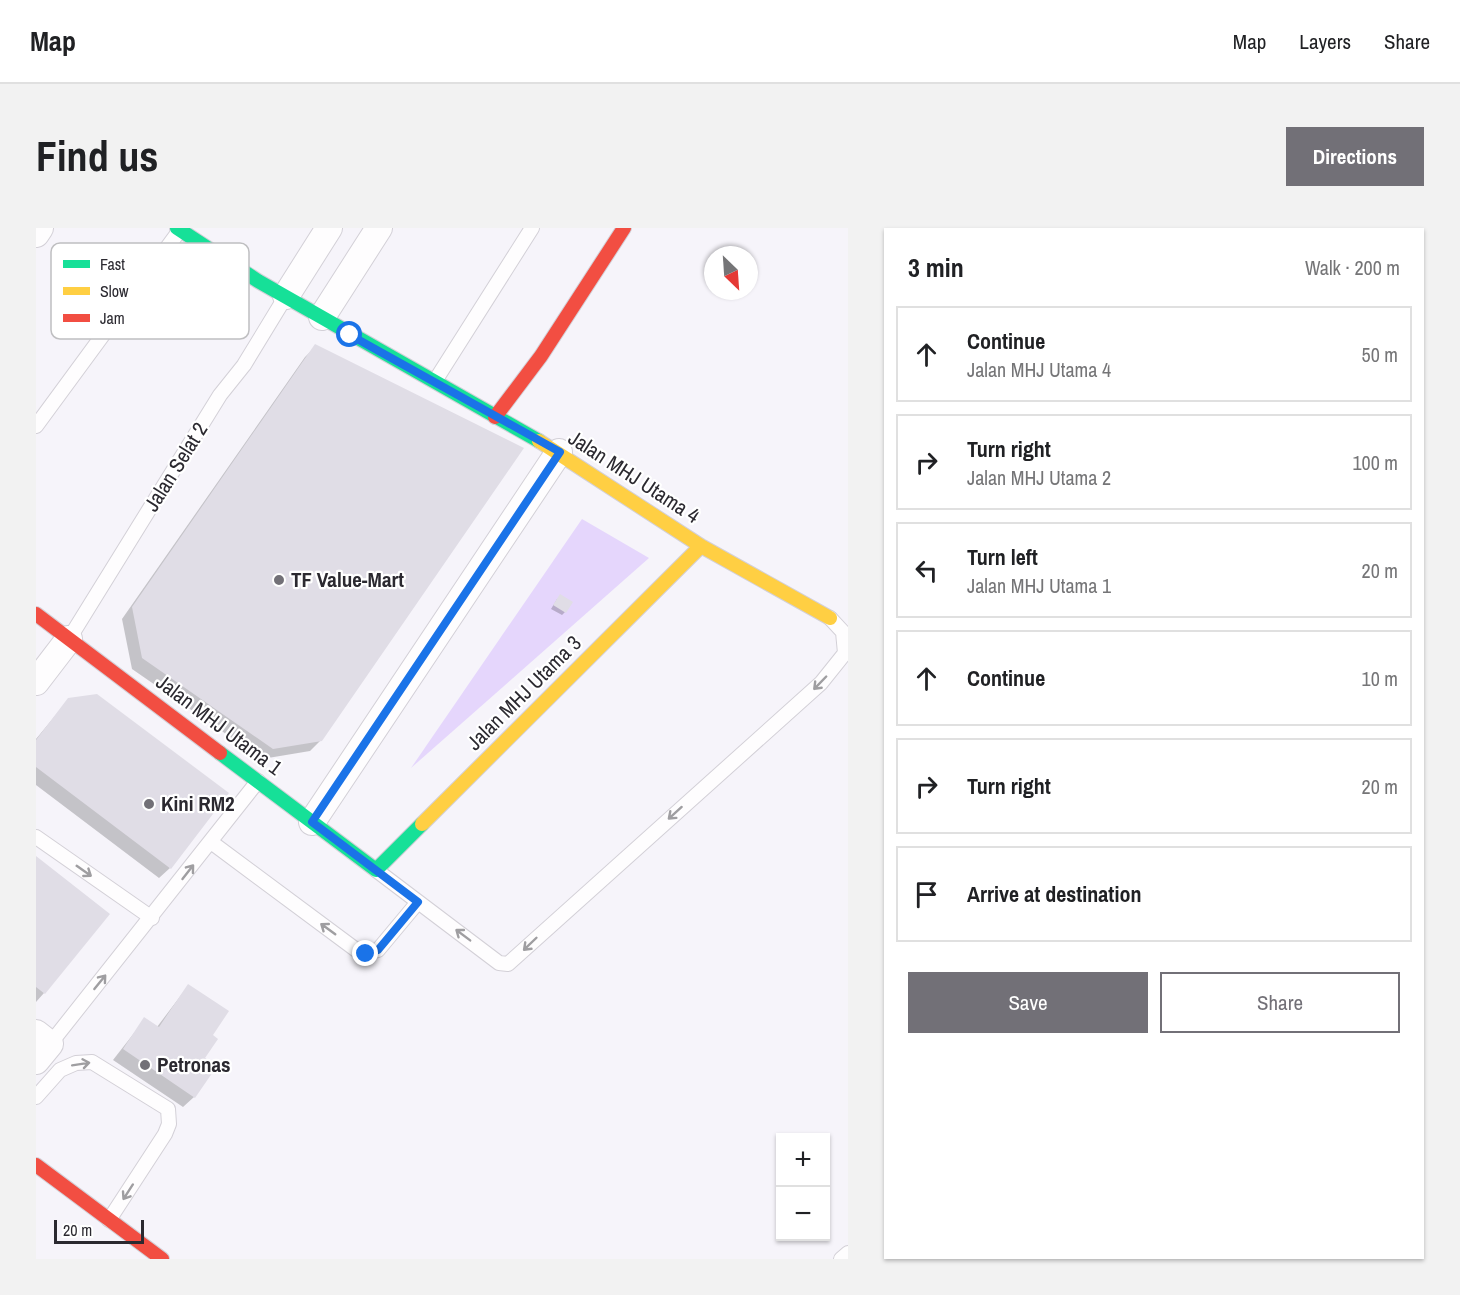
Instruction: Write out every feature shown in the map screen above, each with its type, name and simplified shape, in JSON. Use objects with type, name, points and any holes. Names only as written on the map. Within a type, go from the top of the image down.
[{"type":"street","points":[[36,234],[40,228]]},
{"type":"street","points":[[286,296],[329,228]]},
{"type":"street","points":[[322,317],[379,228]]},
{"type":"street","points":[[495,417],[541,356],[624,228]]},
{"type":"street","name":"Jalan MHJ Utama 4","points":[[179,229],[200,243]]},
{"type":"street","name":"Jalan MHJ Utama 4","points":[[249,276],[560,452],[701,546],[830,618]]},
{"type":"street","points":[[312,822],[560,452]]},
{"type":"street","name":"Jalan MHJ Utama 3","points":[[376,870],[701,546]]},
{"type":"street","name":"Jalan MHJ Utama 1","points":[[36,614],[376,870]]},
{"type":"street","points":[[36,682],[69,639]]},
{"type":"street","points":[[36,1165],[162,1259]]},
{"type":"lane","points":[[434,381],[532,228]]},
{"type":"lane","points":[[169,243],[179,229]]},
{"type":"lane","name":"Jalan Selat 2","points":[[69,639],[220,395],[244,365],[286,296]]},
{"type":"lane","points":[[36,426],[99,339]]},
{"type":"lane","points":[[376,870],[499,963],[511,962],[559,916],[821,683],[845,653],[843,632],[830,618]]},
{"type":"lane","points":[[41,1046],[152,918],[258,781]]},
{"type":"lane","points":[[36,837],[152,918]]},
{"type":"lane","points":[[211,842],[359,952],[366,954],[378,950],[418,902]]},
{"type":"lane","points":[[36,1097],[60,1070],[76,1063],[92,1062],[168,1109],[170,1124],[165,1134],[109,1220]]},
{"type":"lane","points":[[841,1259],[848,1253]]},
{"type":"shaded area","points":[[582,519],[649,558],[411,768]]},
{"type":"building","points":[[315,344],[524,448],[322,741],[273,749],[142,658],[132,607]]},
{"type":"building","points":[[560,594],[573,602],[566,613],[553,605]]},
{"type":"building","points":[[97,694],[229,793],[171,869],[36,767],[36,740],[68,698]]},
{"type":"building","points":[[36,856],[110,914],[45,994],[36,987]]},
{"type":"building","points":[[188,984],[229,1011],[213,1035],[218,1039],[205,1058],[217,1066],[195,1098],[123,1049],[144,1017],[159,1027]]},
{"type":"traffic: fast","points":[[177,228],[200,243]]},
{"type":"traffic: fast","points":[[249,275],[539,441]]},
{"type":"traffic: fast","points":[[220,753],[376,870],[422,824]]},
{"type":"traffic: slow","points":[[539,441],[701,546],[830,618]]},
{"type":"traffic: slow","points":[[422,824],[701,546]]},
{"type":"traffic: jam","points":[[495,417],[541,356],[624,228]]},
{"type":"traffic: jam","points":[[36,614],[220,753]]},
{"type":"traffic: jam","points":[[36,1165],[162,1259]]},
{"type":"place","name":"TF Value-Mart","points":[[279,580]]},
{"type":"place","name":"Kini RM2","points":[[149,804]]},
{"type":"place","name":"Petronas","points":[[145,1065]]},
{"type":"route","points":[[350,335],[560,452],[312,822],[418,902],[378,950],[366,954]]}]
